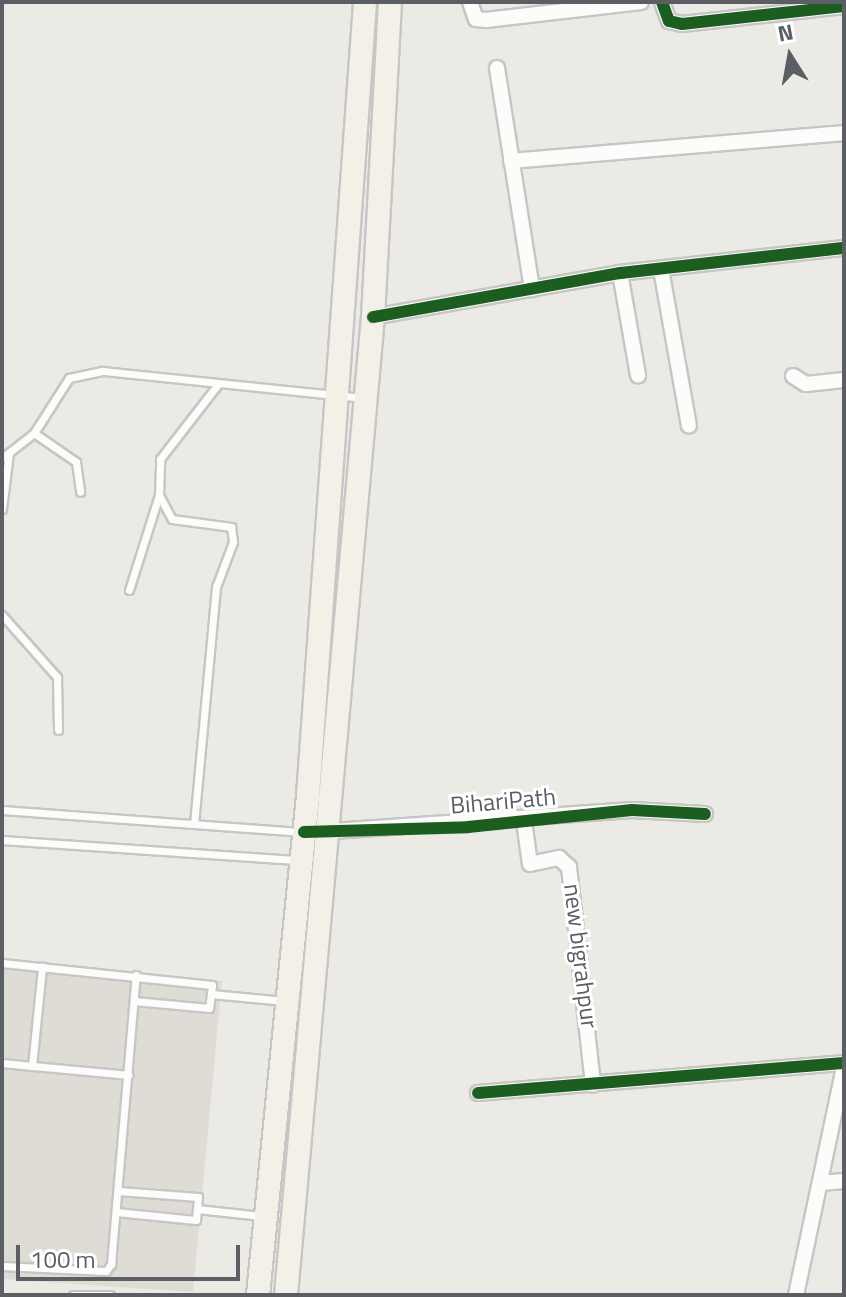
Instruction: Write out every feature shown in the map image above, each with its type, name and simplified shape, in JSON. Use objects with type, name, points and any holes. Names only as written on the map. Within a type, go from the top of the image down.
[{"type":"main road","points":[[286,1295],[365,2]]},
{"type":"main road","points":[[258,1295],[263,1216],[301,860],[314,832],[365,398],[373,317],[390,2]]},
{"type":"main road","points":[[351,250],[377,251]]},
{"type":"street","points":[[470,2],[476,19],[486,20],[641,2]]},
{"type":"street","points":[[662,2],[669,21],[682,24],[844,6]]},
{"type":"street","points":[[497,68],[532,289]]},
{"type":"street","points":[[511,161],[769,133],[844,133]]},
{"type":"street","points":[[373,317],[620,273],[844,248]]},
{"type":"street","points":[[661,269],[689,426]]},
{"type":"street","points":[[620,273],[638,375]]},
{"type":"street","points":[[793,376],[806,384],[844,380]]},
{"type":"street","name":"BihariPath","points":[[314,832],[524,821],[632,810],[705,814]]},
{"type":"street","name":"new bigrahpur","points":[[524,821],[530,864],[559,858],[569,867],[593,1085]]},
{"type":"street","points":[[478,1093],[844,1066],[796,1295]]},
{"type":"street","points":[[820,1183],[844,1181]]},
{"type":"lane","points":[[2,509],[6,455],[34,433],[69,378],[103,371],[365,398]]},
{"type":"lane","points":[[129,590],[159,495],[160,459],[219,383]]},
{"type":"lane","points":[[34,433],[76,462],[80,492]]},
{"type":"lane","points":[[159,495],[172,519],[231,527],[233,542],[216,587],[194,824]]},
{"type":"lane","points":[[2,615],[57,677],[58,730]]},
{"type":"lane","points":[[2,810],[314,832]]},
{"type":"lane","points":[[2,840],[301,860]]},
{"type":"lane","points":[[2,963],[212,985],[209,1008],[134,1001]]},
{"type":"lane","points":[[32,1066],[42,967]]},
{"type":"lane","points":[[2,1266],[106,1271],[116,1212],[136,975]]},
{"type":"lane","points":[[211,994],[288,1001]]},
{"type":"lane","points":[[2,1063],[128,1075]]},
{"type":"lane","points":[[116,1212],[196,1220],[198,1197],[118,1191]]},
{"type":"lane","points":[[197,1209],[263,1216]]},
{"type":"lane","points":[[73,1295],[110,1295]]},
{"type":"shaded area","points":[[2,958],[222,981],[193,1292],[2,1279]]},
{"type":"cycle path","points":[[662,2],[669,21],[682,24],[844,6]]},
{"type":"cycle path","points":[[373,317],[620,273],[844,248]]},
{"type":"cycle path","points":[[304,832],[468,827],[632,810],[705,814]]},
{"type":"cycle path","points":[[478,1093],[844,1063]]}]
